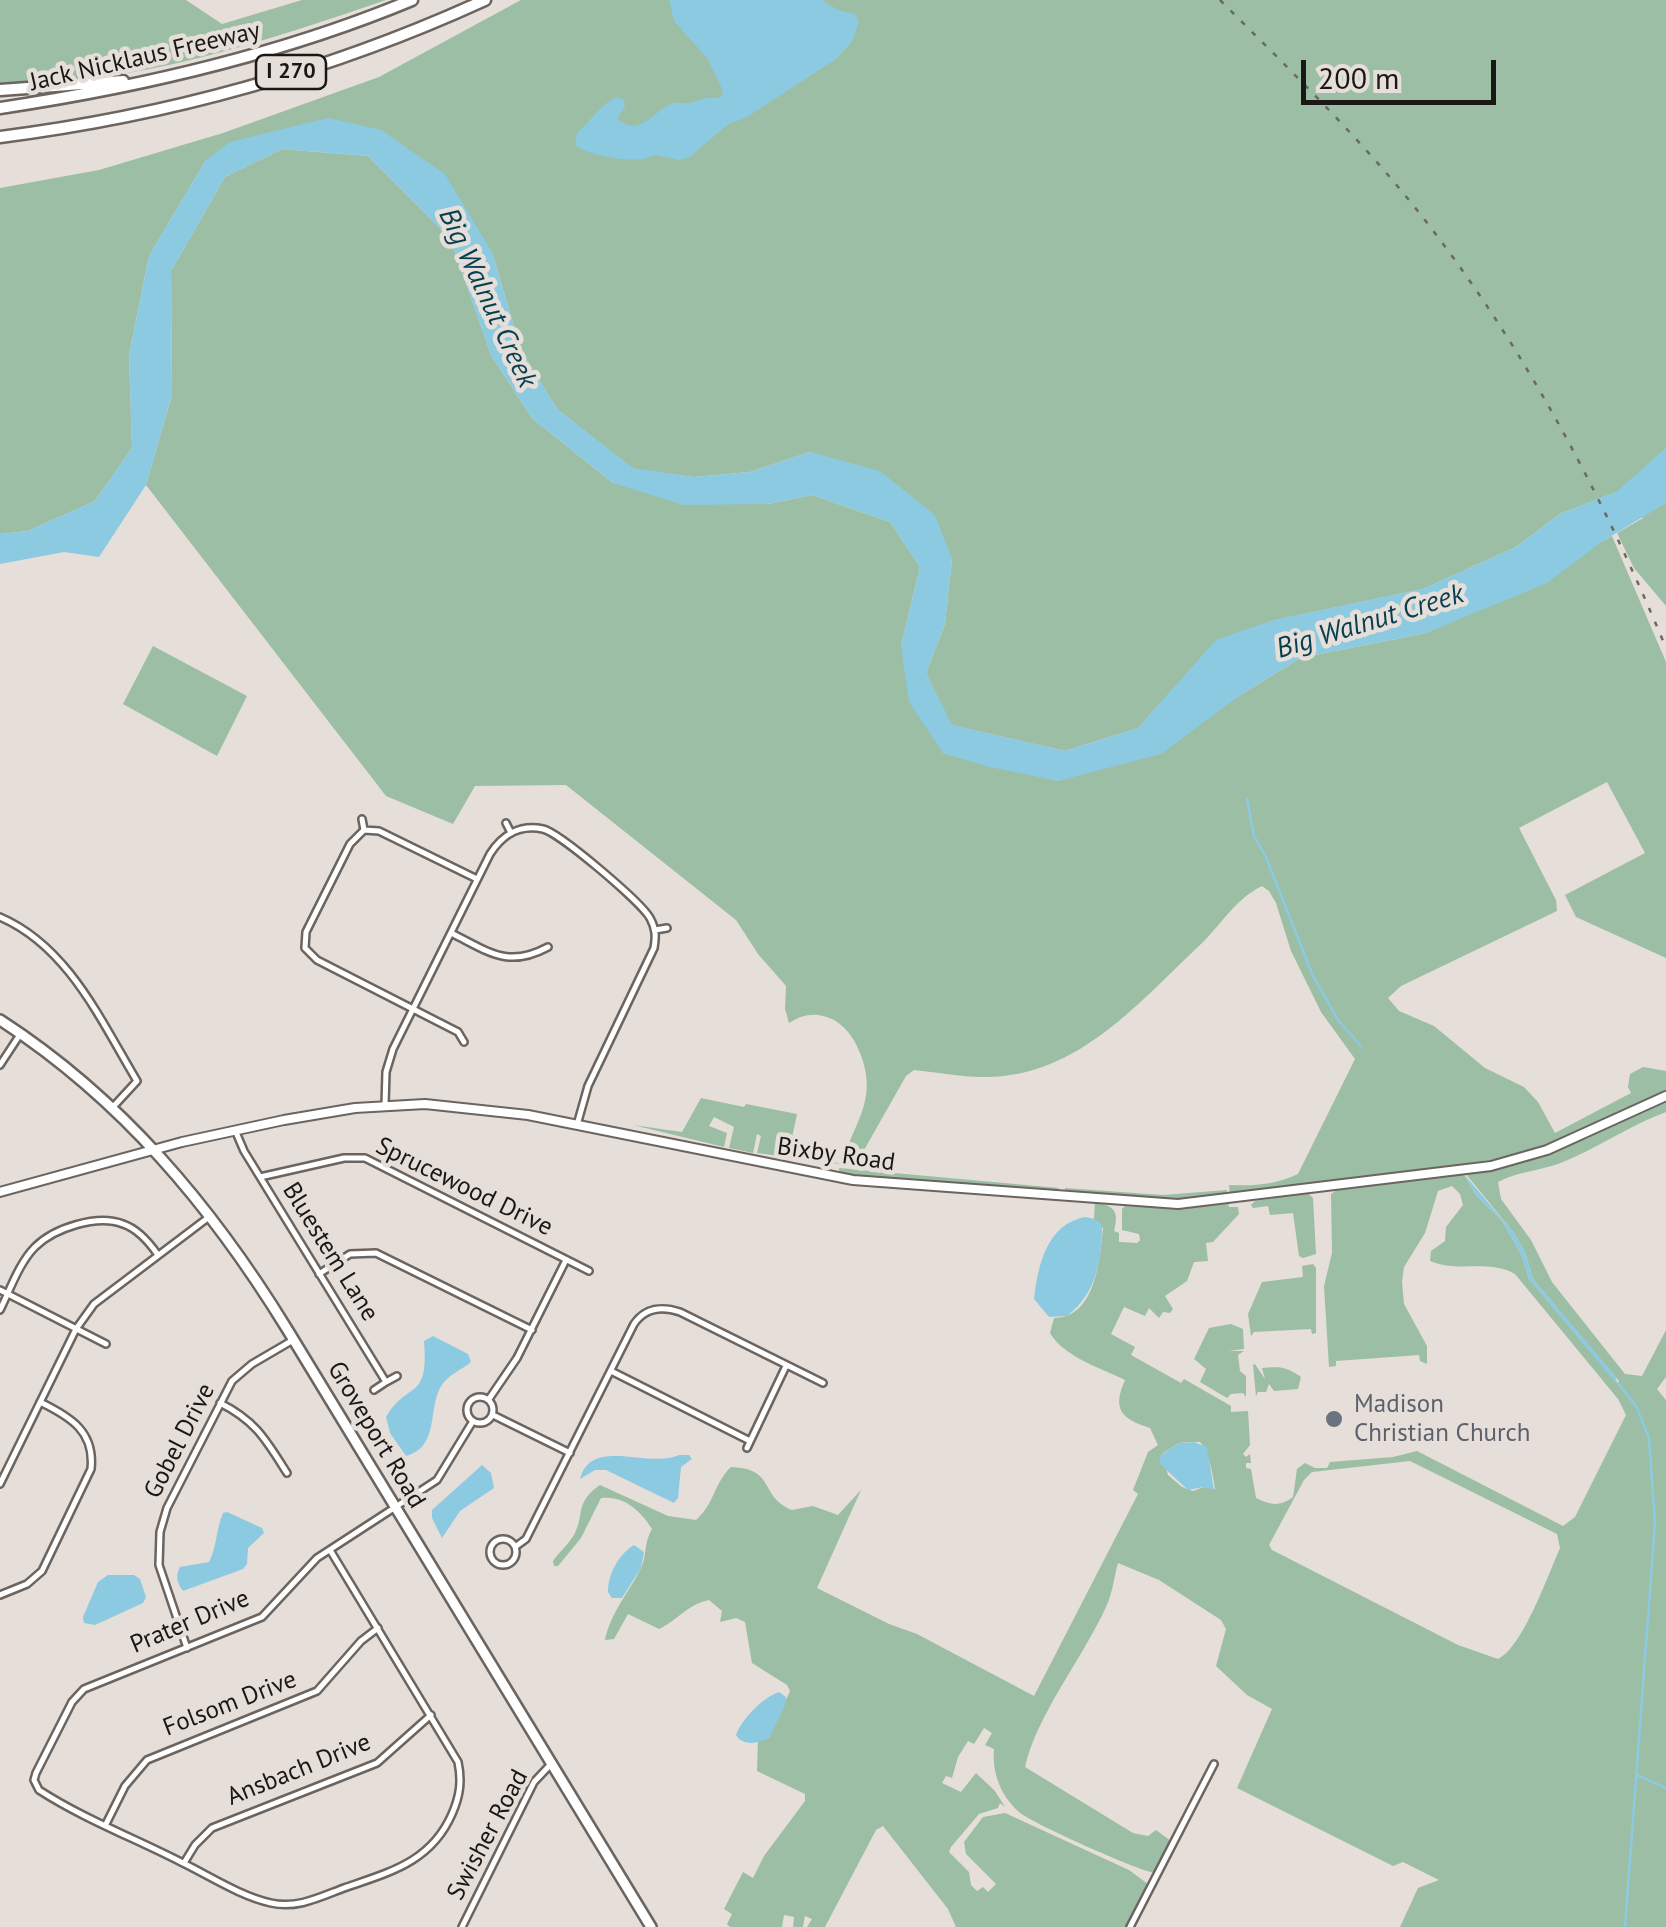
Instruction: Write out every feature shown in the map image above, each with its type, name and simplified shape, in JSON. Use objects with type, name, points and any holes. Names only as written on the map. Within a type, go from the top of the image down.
[{"type":"highway","name":"Jack Nicklaus Freeway","points":[[0,108],[144,83],[264,52],[412,0]]},
{"type":"highway","name":"Jack Nicklaus Freeway","points":[[0,136],[104,122],[223,94],[357,52],[485,0]]},
{"type":"highway","points":[[0,90],[129,80],[144,83]]},
{"type":"main road","name":"Groveport Road","points":[[0,1020],[56,1059],[112,1108],[155,1149],[211,1215],[294,1340],[651,1927]]},
{"type":"street","points":[[362,820],[364,830]]},
{"type":"street","points":[[506,823],[511,833]]},
{"type":"street","points":[[385,1106],[389,1059],[494,847],[521,829],[544,829],[561,838],[639,904],[655,930],[654,948],[588,1086],[578,1124]]},
{"type":"street","points":[[464,1042],[458,1032],[317,960],[305,948],[306,932],[353,838],[364,830],[379,831],[477,879]]},
{"type":"street","points":[[0,917],[22,929],[58,960],[136,1080],[112,1108]]},
{"type":"street","points":[[655,930],[666,928]]},
{"type":"street","points":[[451,933],[506,959],[524,958],[548,947]]},
{"type":"street","points":[[296,950],[305,948]]},
{"type":"street","points":[[0,1065],[20,1034]]},
{"type":"street","name":"Bixby Road","points":[[0,1192],[235,1130],[307,1115],[385,1106],[471,1107],[578,1124],[836,1177],[1160,1204],[1243,1198],[1462,1170],[1547,1150],[1666,1096]]},
{"type":"street","name":"Bluestem Lane","points":[[235,1130],[386,1382]]},
{"type":"street","name":"Sprucewood Drive","points":[[260,1177],[344,1158],[365,1158],[588,1271]]},
{"type":"street","points":[[0,1484],[76,1329],[102,1296],[211,1215]]},
{"type":"street","points":[[0,1310],[33,1249],[56,1232],[90,1223],[126,1224],[149,1242],[158,1255]]},
{"type":"street","points":[[318,1274],[350,1254],[376,1253],[532,1330]]},
{"type":"street","points":[[488,1399],[532,1330],[566,1260]]},
{"type":"street","points":[[0,1290],[106,1344]]},
{"type":"street","points":[[515,1548],[501,1540],[492,1546],[491,1557],[505,1565],[514,1558],[515,1548],[526,1539],[638,1318],[652,1310],[680,1312],[822,1383]]},
{"type":"street","name":"Gobel Drive","points":[[188,1648],[159,1565],[158,1544],[167,1508],[238,1374],[294,1340]]},
{"type":"street","points":[[611,1371],[748,1444],[786,1366]]},
{"type":"street","points":[[374,1390],[398,1376]]},
{"type":"street","points":[[480,1396],[488,1399],[494,1406],[493,1415],[486,1422],[473,1421],[468,1414],[470,1402],[480,1396]]},
{"type":"street","points":[[0,1594],[27,1584],[42,1571],[91,1470],[90,1444],[80,1427],[40,1402]]},
{"type":"street","points":[[220,1404],[258,1428],[287,1474]]},
{"type":"street","points":[[493,1415],[570,1452]]},
{"type":"street","name":"Prater Drive","points":[[106,1824],[41,1792],[35,1784],[36,1773],[72,1702],[84,1690],[262,1617],[302,1570],[437,1480],[473,1421]]},
{"type":"street","points":[[106,1824],[261,1901],[291,1905],[400,1869],[426,1854],[448,1822],[461,1784],[453,1749],[330,1550]]},
{"type":"street","name":"Folsom Drive","points":[[106,1824],[125,1786],[146,1760],[317,1691],[361,1641],[378,1628]]},
{"type":"street","name":"Ansbach Drive","points":[[184,1863],[195,1844],[212,1828],[377,1763],[431,1715]]},
{"type":"street","name":"Swisher Road","points":[[462,1927],[534,1782],[551,1764]]},
{"type":"street","points":[[1130,1927],[1214,1764]]},
{"type":"green space","points":[[0,0],[186,0],[222,24],[302,0],[386,0],[245,46],[148,69],[99,78],[0,84]]},
{"type":"green space","points":[[521,0],[1666,0],[1666,606],[1634,568],[1617,533],[1643,518],[1616,492],[1560,514],[1516,547],[1423,589],[1275,620],[1217,640],[1138,728],[1065,751],[951,725],[926,673],[945,624],[952,559],[810,452],[750,472],[693,477],[633,469],[557,409],[521,350],[492,252],[381,130],[206,160],[149,256],[129,355],[132,448],[95,501],[28,531],[0,534],[0,188],[99,170],[223,133],[379,77]]},
{"type":"green space","points":[[282,149],[368,156],[450,238],[491,355],[532,418],[613,483],[768,504],[812,495],[890,522],[920,567],[901,646],[943,753],[1058,781],[1239,696],[1300,658],[1426,633],[1612,536],[1666,662],[1666,958],[1576,917],[1565,895],[1645,853],[1607,782],[1519,828],[1556,900],[1557,911],[1401,986],[1388,998],[1399,1011],[1434,1026],[1485,1068],[1524,1087],[1538,1102],[1555,1133],[1631,1093],[1630,1074],[1643,1067],[1666,1071],[1666,1092],[1565,1139],[1512,1157],[1230,1196],[1229,1185],[1264,1184],[1298,1174],[1355,1059],[1321,1012],[1291,951],[1276,903],[1262,886],[1236,905],[1129,1012],[1077,1051],[1017,1074],[974,1077],[914,1070],[906,1076],[855,1166],[757,1153],[761,1136],[757,1134],[753,1153],[729,1148],[734,1127],[714,1117],[709,1126],[727,1133],[724,1147],[633,1125],[682,1132],[701,1098],[744,1107],[746,1104],[797,1114],[790,1147],[793,1153],[842,1164],[865,1101],[862,1058],[851,1036],[834,1020],[811,1015],[789,1023],[786,986],[736,920],[566,785],[475,786],[453,824],[386,796],[146,485],[172,395],[171,271],[225,177]]},
{"type":"green space","points":[[153,646],[247,696],[217,756],[123,704]]},
{"type":"green space","points":[[1666,1100],[1666,1112],[1585,1152],[1498,1182],[1501,1199],[1531,1240],[1552,1282],[1625,1374],[1642,1376],[1666,1330],[1666,1377],[1657,1389],[1666,1400],[1666,1927],[1400,1927],[1418,1888],[1439,1880],[1403,1862],[1393,1866],[1237,1788],[1272,1709],[1247,1695],[1216,1666],[1226,1629],[1221,1620],[1159,1580],[1118,1563],[1106,1607],[1039,1727],[1025,1767],[1133,1833],[1148,1836],[1156,1830],[1171,1841],[1155,1873],[1086,1846],[1019,1812],[999,1783],[994,1749],[985,1745],[992,1733],[984,1728],[974,1744],[968,1741],[952,1778],[946,1776],[942,1783],[961,1792],[976,1773],[1005,1807],[1000,1803],[998,1808],[979,1814],[949,1852],[969,1872],[971,1885],[977,1891],[983,1887],[988,1892],[996,1884],[966,1854],[964,1842],[983,1817],[1005,1813],[1129,1870],[1148,1884],[1127,1927],[956,1927],[948,1909],[883,1826],[876,1830],[825,1927],[807,1927],[812,1919],[805,1916],[803,1927],[793,1927],[794,1917],[784,1915],[782,1927],[727,1924],[732,1914],[724,1909],[743,1872],[753,1878],[764,1856],[805,1801],[805,1794],[757,1771],[758,1740],[769,1738],[790,1691],[787,1685],[752,1663],[745,1622],[736,1618],[720,1622],[722,1611],[709,1600],[659,1629],[628,1614],[614,1639],[605,1640],[641,1568],[652,1529],[631,1506],[617,1499],[601,1498],[581,1538],[554,1566],[553,1561],[574,1535],[583,1503],[592,1491],[600,1485],[668,1516],[696,1520],[731,1467],[755,1473],[775,1498],[792,1510],[813,1506],[838,1515],[861,1490],[817,1588],[917,1634],[1034,1696],[1138,1494],[1133,1490],[1148,1452],[1158,1445],[1150,1428],[1122,1412],[1119,1398],[1125,1380],[1064,1349],[1050,1333],[1054,1318],[1079,1308],[1093,1284],[1103,1228],[1094,1219],[1095,1203],[1114,1211],[1114,1231],[1119,1233],[1119,1242],[1137,1243],[1139,1234],[1122,1230],[1125,1206],[1191,1208],[1228,1203],[1229,1207],[1238,1207],[1239,1214],[1213,1242],[1206,1243],[1208,1261],[1194,1262],[1187,1281],[1165,1296],[1173,1309],[1170,1313],[1163,1312],[1159,1318],[1149,1308],[1145,1316],[1124,1307],[1111,1334],[1135,1347],[1131,1355],[1181,1383],[1184,1379],[1231,1406],[1231,1412],[1248,1411],[1250,1445],[1243,1454],[1250,1454],[1251,1463],[1246,1463],[1246,1468],[1251,1469],[1256,1498],[1275,1504],[1293,1497],[1297,1469],[1305,1463],[1327,1468],[1330,1462],[1417,1451],[1563,1526],[1575,1517],[1626,1415],[1618,1399],[1515,1274],[1494,1267],[1451,1266],[1430,1261],[1431,1251],[1445,1241],[1446,1227],[1463,1205],[1452,1186],[1438,1191],[1425,1233],[1404,1267],[1404,1304],[1427,1346],[1427,1364],[1420,1361],[1419,1355],[1336,1361],[1336,1366],[1329,1367],[1324,1286],[1332,1253],[1331,1194],[1340,1188],[1463,1173],[1476,1195],[1502,1221],[1522,1256],[1529,1279],[1617,1383],[1533,1279],[1514,1233],[1465,1173],[1544,1154]],"holes":[[[1200,1442],[1215,1489],[1193,1491],[1168,1475],[1162,1454],[1179,1443]],[[1410,1461],[1557,1534],[1560,1548],[1534,1609],[1517,1640],[1498,1659],[1458,1645],[1272,1550],[1269,1545],[1312,1472]]]},
{"type":"green space","points":[[839,1168],[1059,1188],[1056,1192],[840,1174]]},
{"type":"green space","points":[[1065,1188],[1163,1195],[1227,1190],[1227,1196],[1152,1200],[1065,1193]]},
{"type":"green space","points":[[1308,1193],[1313,1198],[1316,1254],[1303,1258],[1299,1256],[1293,1213],[1270,1215],[1268,1206],[1251,1205],[1255,1201]]},
{"type":"green space","points":[[1313,1264],[1316,1333],[1312,1334],[1311,1329],[1254,1332],[1251,1336],[1248,1314],[1262,1282],[1303,1277],[1302,1266]]},
{"type":"green space","points":[[1231,1324],[1243,1329],[1244,1349],[1229,1351],[1244,1351],[1238,1355],[1240,1371],[1246,1376],[1246,1397],[1243,1393],[1227,1398],[1200,1382],[1206,1369],[1194,1359],[1209,1328]]},
{"type":"green space","points":[[1255,1364],[1265,1379],[1262,1368],[1292,1371],[1301,1377],[1298,1389],[1274,1391],[1269,1384],[1266,1392],[1256,1396]]},
{"type":"water","points":[[669,0],[822,0],[855,14],[859,22],[852,42],[836,59],[747,117],[727,125],[690,157],[615,158],[575,145],[577,133],[616,97],[623,99],[625,107],[617,118],[632,126],[673,103],[720,98],[723,91],[707,58],[674,21]]},
{"type":"water","name":"Big Walnut Creek","points":[[328,118],[381,130],[445,174],[492,252],[521,350],[557,409],[633,468],[693,477],[750,472],[810,452],[880,471],[935,515],[952,559],[945,624],[926,673],[952,725],[1065,751],[1138,728],[1216,640],[1274,620],[1423,589],[1516,547],[1560,514],[1616,492],[1666,448],[1666,503],[1603,541],[1547,583],[1426,633],[1300,658],[1239,696],[1161,754],[1058,781],[985,766],[943,753],[909,702],[901,646],[920,567],[890,522],[812,495],[768,504],[683,505],[613,483],[532,418],[491,355],[450,238],[368,156],[282,149],[225,177],[171,271],[172,395],[146,485],[99,557],[64,552],[0,564],[0,534],[28,531],[95,501],[132,448],[129,355],[149,256],[206,160],[230,142]]},
{"type":"water","points":[[1463,1173],[1514,1233],[1533,1279],[1616,1377],[1617,1384],[1529,1279],[1522,1256],[1502,1221],[1476,1195]]},
{"type":"water","points":[[1085,1217],[1102,1225],[1095,1276],[1085,1298],[1067,1316],[1049,1317],[1034,1299],[1042,1260],[1062,1228]]},
{"type":"water","points":[[433,1336],[468,1354],[471,1362],[443,1383],[424,1445],[406,1456],[390,1433],[386,1417],[420,1382],[424,1341]]},
{"type":"water","points":[[1194,1442],[1207,1447],[1214,1490],[1188,1490],[1160,1464],[1160,1456],[1179,1443]]},
{"type":"water","points":[[679,1455],[692,1459],[681,1467],[674,1503],[606,1470],[595,1470],[580,1479],[586,1466],[608,1456],[652,1459]]},
{"type":"water","points":[[482,1465],[491,1473],[494,1488],[460,1511],[442,1538],[432,1510]]},
{"type":"water","points":[[223,1513],[262,1528],[264,1533],[248,1548],[247,1564],[243,1569],[183,1591],[177,1579],[180,1567],[209,1562]]},
{"type":"water","points":[[634,1545],[644,1552],[641,1568],[622,1598],[612,1598],[608,1592],[612,1572]]},
{"type":"water","points":[[108,1575],[134,1575],[140,1579],[146,1597],[143,1603],[95,1625],[84,1623],[98,1582]]},
{"type":"water","points":[[779,1692],[786,1697],[786,1703],[769,1738],[751,1743],[739,1739],[736,1735],[748,1716]]},
{"type":"waterway","points":[[1247,799],[1254,836],[1313,976],[1338,1020],[1361,1046]]},
{"type":"waterway","points":[[1619,1384],[1636,1406],[1649,1438],[1655,1523],[1625,1927]]},
{"type":"waterway","points":[[1637,1775],[1666,1788]]},
{"type":"railway","points":[[1220,0],[1382,168],[1482,299],[1583,469],[1666,648]]},
{"type":"place","name":"Madison Christian Church","points":[[1334,1419]]}]
